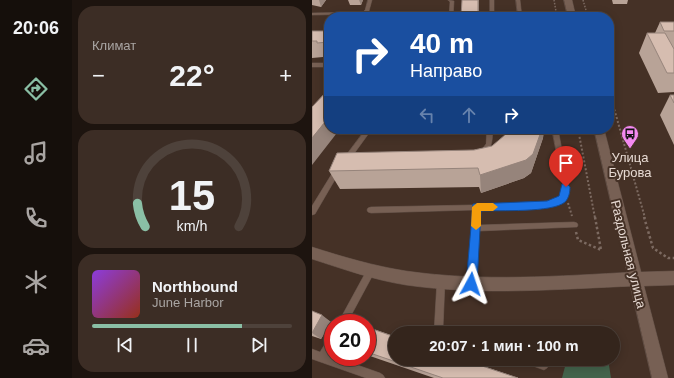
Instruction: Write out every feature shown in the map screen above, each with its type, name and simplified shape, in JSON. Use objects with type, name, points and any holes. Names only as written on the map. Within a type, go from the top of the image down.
[{"type":"main road","points":[[568,0],[571,12]]},
{"type":"main road","name":"Раздольная улица","points":[[600,134],[660,378]]},
{"type":"main road","points":[[312,253],[371,271],[408,278],[471,284],[674,278]]},
{"type":"lane","points":[[366,12],[370,0]]},
{"type":"lane","points":[[450,0],[452,1],[451,12]]},
{"type":"lane","points":[[492,0],[492,12]]},
{"type":"lane","points":[[518,0],[519,12]]},
{"type":"lane","points":[[312,14],[324,14]]},
{"type":"lane","points":[[312,65],[324,65]]},
{"type":"lane","points":[[312,212],[336,172],[365,134]]},
{"type":"lane","points":[[478,154],[486,151],[489,145],[490,134]]},
{"type":"lane","points":[[371,210],[547,205],[562,199],[565,194],[566,187],[556,134]]},
{"type":"lane","points":[[351,154],[358,154]]},
{"type":"lane","points":[[471,284],[477,207]]},
{"type":"lane","points":[[476,228],[574,225]]},
{"type":"lane","points":[[347,314],[371,271]]},
{"type":"lane","points":[[438,326],[440,281]]},
{"type":"lane","points":[[312,354],[380,378]]},
{"type":"path","points":[[554,0],[556,12]]},
{"type":"path","points":[[583,0],[587,12]]},
{"type":"path","points":[[614,108],[653,248],[668,258],[674,258]]},
{"type":"path","points":[[579,134],[601,250]]},
{"type":"green space","points":[[423,11],[423,12],[377,12]]},
{"type":"green space","points":[[565,366],[609,366],[611,378],[562,378]]},
{"type":"building","points":[[462,0],[478,0],[478,12],[461,12]]},
{"type":"building","points":[[660,22],[674,22],[674,31],[664,31]]},
{"type":"building","points":[[312,31],[324,31],[324,42],[317,43],[317,41],[312,41]]},
{"type":"building","points":[[647,33],[665,33],[674,49],[674,73],[667,73]]},
{"type":"building","points":[[324,94],[324,123],[312,138],[312,107]]},
{"type":"building","points":[[670,95],[674,95],[674,103]]},
{"type":"building","points":[[506,134],[540,134],[533,154],[526,160],[480,175],[478,168],[329,171],[337,153],[474,150],[492,146]]},
{"type":"building","points":[[312,311],[322,315],[312,333]]},
{"type":"building","points":[[376,330],[388,334],[388,359],[376,355]]},
{"type":"building","points":[[408,366],[482,366],[518,378],[443,378]]},
{"type":"slow traffic","points":[[476,226],[477,207],[493,207]]},
{"type":"place","name":"Улица Бурова","points":[[630,149]]},
{"type":"route","points":[[471,284],[477,207],[547,205],[556,203],[562,199],[565,194],[566,187]]}]
